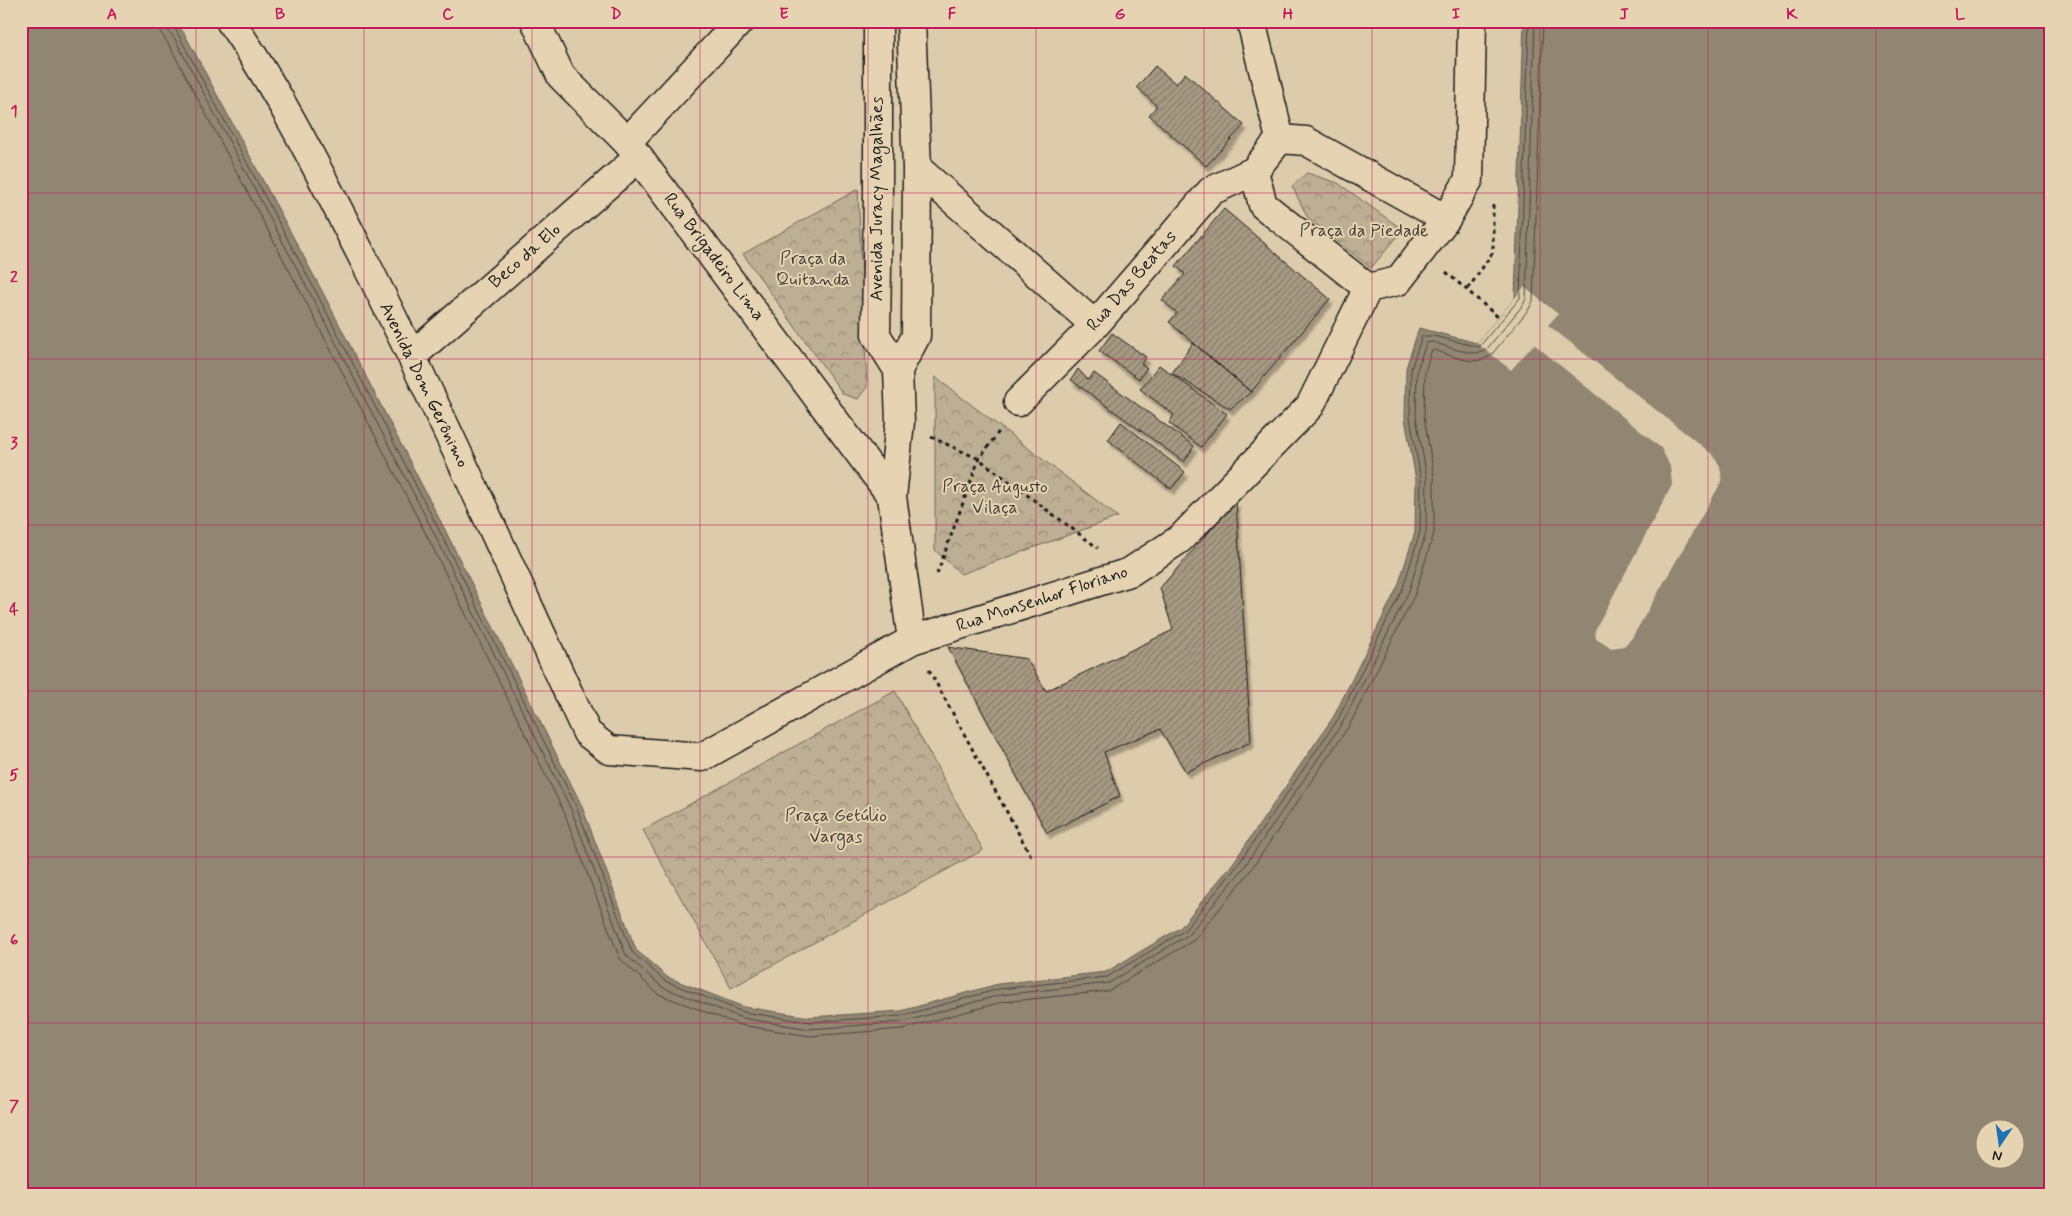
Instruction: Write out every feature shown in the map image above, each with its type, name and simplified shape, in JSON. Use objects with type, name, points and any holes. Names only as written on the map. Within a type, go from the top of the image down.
[{"type":"street","name":"Avenida Dom Gerônimo","points":[[230,21],[253,55],[323,180],[412,356],[587,733],[610,750]]},
{"type":"street","name":"Rua Brigadeiro Lima","points":[[535,21],[561,76],[633,149],[892,497]]},
{"type":"street","name":"Beco da Elo","points":[[412,356],[633,149],[740,21]]},
{"type":"street","name":"Avenida Juracy Magalhães","points":[[878,21],[876,335],[898,370],[900,422],[892,497],[912,640]]},
{"type":"street","points":[[898,370],[916,336],[917,178],[911,21]]},
{"type":"street","points":[[1251,21],[1280,139]]},
{"type":"street","points":[[1280,139],[1254,171],[1263,205],[1368,288],[1398,280],[1446,219],[1469,179],[1472,21]]},
{"type":"street","points":[[1280,139],[1306,141],[1446,219]]},
{"type":"street","name":"Rua Das Beatas","points":[[1018,402],[1095,325],[1211,191],[1254,171]]},
{"type":"street","points":[[878,190],[917,178]]},
{"type":"street","points":[[917,178],[1095,325]]},
{"type":"street","name":"Rua Monsenhor Floriano","points":[[610,750],[702,758],[912,640],[1130,572],[1180,539],[1310,406],[1368,288]]},
{"type":"path","points":[[1420,252],[1468,289],[1498,317]]},
{"type":"path","points":[[900,422],[980,459],[1130,572]]},
{"type":"path","points":[[936,577],[980,459]]},
{"type":"path","points":[[912,640],[1031,856]]},
{"type":"green space","name":"Praça da Piedade","points":[[1307,173],[1338,183],[1403,230],[1371,268],[1308,218],[1292,186]]},
{"type":"green space","name":"Praça da Quitanda","points":[[858,189],[867,387],[858,399],[843,394],[743,254]]},
{"type":"green space","name":"Praça Augusto Vilaça","points":[[935,377],[1118,517],[961,574],[935,550]]},
{"type":"green space","name":"Praça Getúlio Vargas","points":[[895,691],[983,850],[731,988],[643,830]]},
{"type":"water","points":[[21,21],[175,21],[184,33],[322,291],[444,528],[581,804],[636,950],[667,977],[744,1007],[810,1017],[901,1011],[998,984],[1106,972],[1180,928],[1233,863],[1334,716],[1398,586],[1415,532],[1416,480],[1405,418],[1406,368],[1419,328],[1477,343],[1515,298],[1524,21],[2051,21],[2051,1195],[21,1195]]},
{"type":"pier","points":[[1524,287],[1558,314],[1548,325],[1712,454],[1720,466],[1722,481],[1632,638],[1624,646],[1611,648],[1596,639],[1595,630],[1672,485],[1670,466],[1661,448],[1534,344],[1511,370],[1477,343]]},
{"type":"building","points":[[1155,66],[1176,84],[1185,73],[1244,125],[1206,166],[1149,115],[1157,106],[1137,87]]},
{"type":"building","points":[[1224,209],[1330,299],[1251,392],[1169,322],[1177,313],[1162,300],[1185,274],[1176,266]]},
{"type":"building","points":[[1112,333],[1146,357],[1141,364],[1147,368],[1139,379],[1099,351]]},
{"type":"building","points":[[1193,343],[1251,392],[1230,409],[1172,373]]},
{"type":"building","points":[[1159,365],[1227,414],[1201,447],[1169,423],[1174,415],[1140,389]]},
{"type":"building","points":[[1078,369],[1088,380],[1094,373],[1194,446],[1184,462],[1071,380]]},
{"type":"building","points":[[1121,422],[1185,472],[1171,489],[1108,440]]},
{"type":"building","points":[[1236,501],[1251,742],[1186,772],[1160,729],[1104,752],[1120,796],[1047,833],[948,647],[1027,659],[1046,691],[1173,630],[1160,588]]}]
